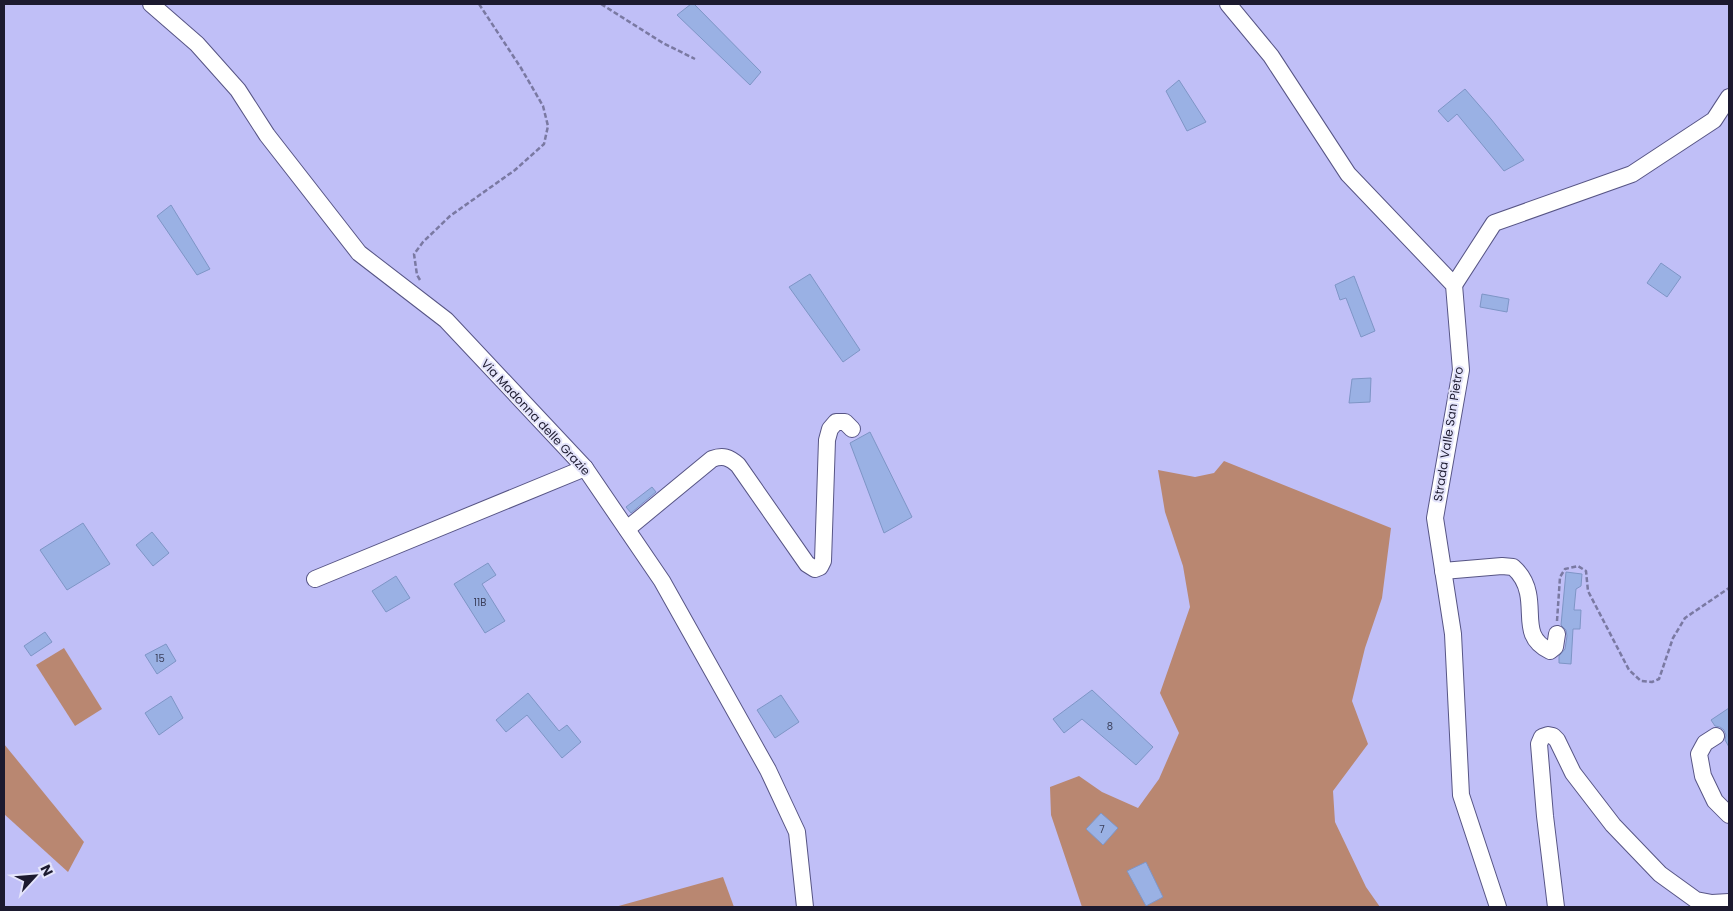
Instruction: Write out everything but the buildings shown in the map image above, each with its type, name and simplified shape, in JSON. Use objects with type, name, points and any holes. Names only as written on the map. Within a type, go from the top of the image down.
[{"type":"street","name":"Via Madonna delle Grazie","points":[[151,4],[197,44],[238,90],[267,135],[359,253],[446,320],[585,468],[662,582],[768,770],[797,832],[804,907]]},
{"type":"street","points":[[1228,4],[1271,56],[1348,174],[1454,285],[1494,224],[1632,174],[1714,120],[1729,97]]},
{"type":"street","name":"Strada Valle San Pietro","points":[[1454,285],[1461,370],[1435,518],[1453,634],[1461,795],[1498,907]]},
{"type":"street","points":[[627,529],[712,458],[720,456],[730,458],[738,465],[807,564],[815,569],[820,567],[823,561],[827,440],[830,429],[836,422],[845,422],[852,429]]},
{"type":"street","points":[[315,579],[585,468]]},
{"type":"street","points":[[1443,571],[1513,566],[1521,575],[1528,593],[1531,633],[1536,642],[1550,651],[1555,647],[1557,634]]},
{"type":"street","points":[[1556,907],[1545,816],[1539,744],[1542,737],[1548,735],[1553,736],[1557,740],[1573,773],[1613,825],[1660,874],[1696,900],[1712,903],[1729,902]]},
{"type":"street","points":[[1716,736],[1705,743],[1699,754],[1703,776],[1715,801],[1729,815]]},
{"type":"path","points":[[425,304],[427,293],[417,274],[414,254],[423,242],[450,216],[515,170],[544,144],[548,126],[543,106],[521,68],[479,4]]},
{"type":"path","points":[[601,4],[663,44],[695,59]]},
{"type":"path","points":[[1557,634],[1560,577],[1564,568],[1578,566],[1586,571],[1588,591],[1629,670],[1641,681],[1652,682],[1659,678],[1674,638],[1685,618],[1729,588]]},
{"type":"shaded area","points":[[1224,461],[1391,528],[1382,598],[1365,648],[1352,701],[1368,744],[1333,791],[1335,822],[1366,887],[1380,907],[1082,907],[1051,815],[1050,787],[1079,776],[1102,792],[1138,808],[1159,779],[1179,733],[1160,693],[1190,607],[1183,566],[1165,512],[1158,470],[1195,477],[1214,473]]},
{"type":"shaded area","points":[[64,648],[102,709],[75,726],[36,665]]},
{"type":"shaded area","points":[[4,744],[84,842],[68,872],[4,814]]},
{"type":"shaded area","points":[[723,877],[734,907],[615,907]]}]
